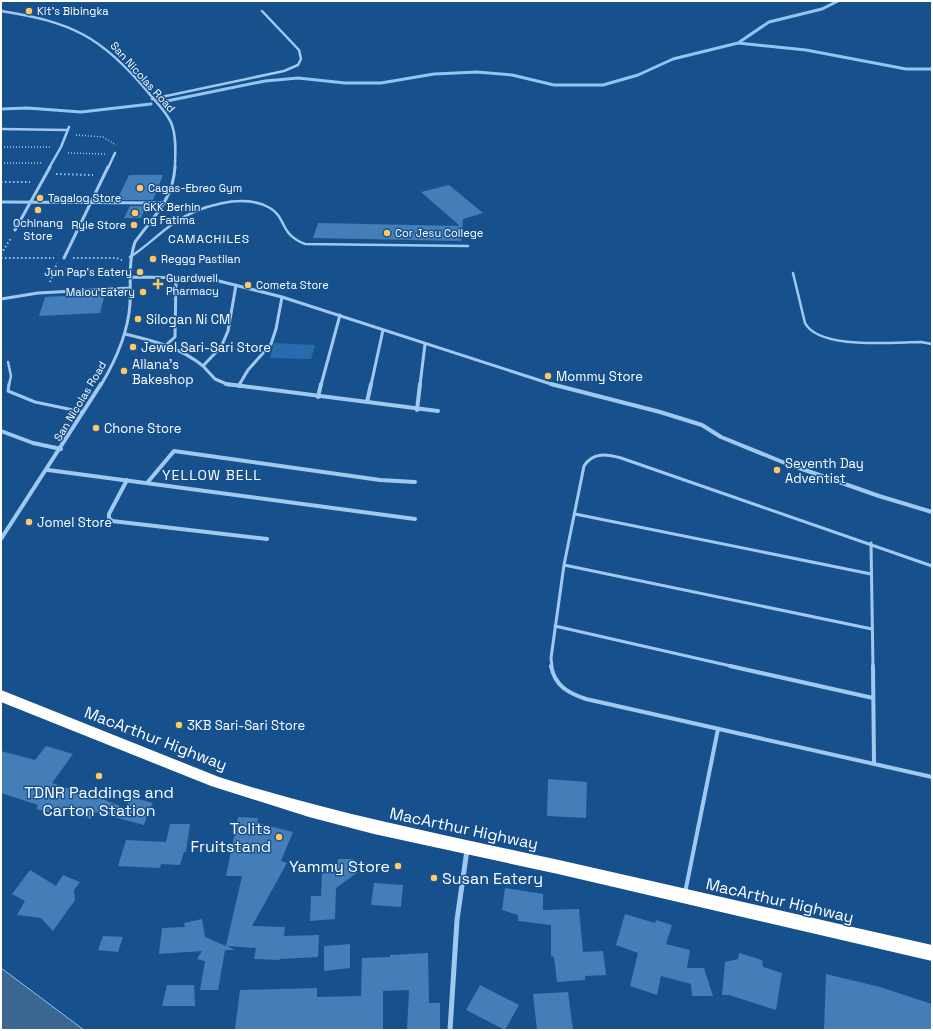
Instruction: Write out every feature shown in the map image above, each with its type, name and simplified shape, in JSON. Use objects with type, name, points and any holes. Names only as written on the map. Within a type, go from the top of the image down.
[{"type":"highway","name":"MacArthur Highway","points":[[1,696],[209,779],[256,795],[374,827],[932,953]]},
{"type":"street","name":"San Nicolas Road","points":[[1,11],[47,20],[66,26],[96,41],[116,58],[152,99],[172,124],[176,140],[172,189],[165,202],[135,242],[130,258],[130,288],[125,334],[108,374],[48,470],[1,539]]},
{"type":"street","points":[[152,99],[297,67],[301,62],[302,57],[299,50],[262,11]]},
{"type":"street","points":[[1,129],[68,129],[58,154],[15,230]]},
{"type":"street","points":[[64,258],[114,153]]},
{"type":"street","points":[[1,202],[165,202]]},
{"type":"street","points":[[130,278],[207,278],[282,297],[566,389],[660,412],[702,425],[721,437],[786,462],[865,491],[932,512]]},
{"type":"street","points":[[166,345],[175,337],[176,278]]},
{"type":"street","points":[[203,366],[221,347],[228,331],[236,285]]},
{"type":"street","points":[[1,299],[38,293],[130,288]]},
{"type":"street","points":[[239,386],[248,370],[271,344],[276,329],[282,297]]},
{"type":"street","points":[[318,397],[340,315]]},
{"type":"street","points":[[367,402],[383,330]]},
{"type":"street","points":[[125,334],[166,345],[185,352],[196,359],[208,374],[218,382],[318,397],[367,402],[417,410],[438,411]]},
{"type":"street","points":[[417,410],[425,344]]},
{"type":"street","points":[[1,431],[33,443],[61,449]]},
{"type":"street","points":[[147,483],[174,451],[380,480],[415,482]]},
{"type":"street","points":[[48,470],[415,519]]},
{"type":"street","points":[[127,480],[109,514],[109,518],[112,521],[267,539]]},
{"type":"street","points":[[450,1030],[457,920],[467,848]]},
{"type":"lane","points":[[130,258],[148,246],[177,220],[198,210],[239,201],[256,202],[269,207],[277,215],[288,236],[297,242],[305,244],[468,246]]},
{"type":"lane","points":[[793,273],[803,320],[808,328],[814,333],[826,338],[843,341],[921,342],[932,344]]},
{"type":"lane","points":[[8,362],[11,376],[8,391],[35,402],[84,412]]},
{"type":"lane","points":[[932,566],[871,543],[621,458],[603,454],[591,458],[584,466],[564,565],[555,626],[551,669],[562,689],[586,700],[932,777]]},
{"type":"lane","points":[[575,514],[871,574]]},
{"type":"lane","points":[[871,543],[874,763]]},
{"type":"lane","points":[[564,565],[872,629]]},
{"type":"lane","points":[[555,626],[873,698]]},
{"type":"lane","points":[[684,896],[718,729]]},
{"type":"path","points":[[58,154],[114,153],[118,146],[112,140],[105,137],[65,136]]},
{"type":"path","points":[[1,147],[61,147]]},
{"type":"path","points":[[1,163],[52,163]]},
{"type":"path","points":[[46,174],[104,175]]},
{"type":"path","points":[[1,182],[41,183]]},
{"type":"path","points":[[1,254],[15,230]]},
{"type":"path","points":[[54,284],[50,282],[58,262]]},
{"type":"shaded area","points":[[274,343],[315,345],[311,359],[270,358]]},
{"type":"shaded area","points":[[1,968],[84,1030],[1,1030]]},
{"type":"building","name":"Cagas-Ebreo Gym","points":[[129,175],[163,175],[153,200],[117,200]]},
{"type":"building","points":[[449,185],[483,213],[463,219],[461,241],[313,238],[318,223],[460,226],[421,192]]},
{"type":"building","name":"GKK Berhin ng Fatima","points":[[130,206],[146,206],[141,218],[124,218]]},
{"type":"building","points":[[105,294],[100,313],[39,316],[45,297]]},
{"type":"building","points":[[46,746],[73,754],[52,783],[86,794],[87,793],[125,808],[131,797],[153,803],[145,816],[147,816],[144,825],[96,812],[90,819],[66,810],[62,816],[36,809],[38,805],[1,793],[1,751],[35,760]]},
{"type":"building","points":[[548,779],[587,782],[586,818],[547,816]]},
{"type":"building","points":[[238,817],[258,818],[257,823],[293,832],[281,861],[287,863],[252,926],[285,927],[284,936],[319,935],[318,957],[280,960],[254,959],[256,948],[227,946],[235,950],[225,950],[218,990],[200,990],[205,961],[197,959],[202,951],[159,954],[162,928],[185,927],[184,923],[202,919],[205,937],[226,946],[242,876],[226,876]]},
{"type":"building","points":[[170,824],[190,824],[186,852],[184,852],[180,865],[161,864],[160,868],[118,866],[126,840],[166,842]]},
{"type":"building","points":[[338,859],[354,859],[353,872],[358,872],[336,888],[335,919],[310,921],[311,896],[321,896],[322,873],[338,872]]},
{"type":"building","points":[[30,870],[56,886],[63,875],[80,882],[74,890],[75,900],[53,931],[41,918],[17,915],[25,901],[12,894]]},
{"type":"building","points":[[374,883],[403,885],[401,907],[371,905]]},
{"type":"building","points":[[505,888],[543,894],[543,910],[579,909],[583,952],[603,951],[606,975],[585,976],[585,980],[557,982],[554,957],[551,956],[551,925],[518,921],[518,915],[502,910]]},
{"type":"building","points":[[625,914],[655,923],[656,920],[672,925],[666,944],[690,950],[687,968],[704,968],[713,996],[692,996],[691,984],[661,976],[657,995],[630,986],[638,953],[616,945]]},
{"type":"building","points":[[103,936],[123,937],[118,952],[98,950]]},
{"type":"building","points":[[350,944],[350,968],[324,971],[324,946]]},
{"type":"building","points":[[428,953],[429,1003],[440,1003],[440,1030],[407,1030],[409,990],[383,991],[383,1030],[235,1030],[240,990],[317,988],[317,997],[361,996],[362,958]]},
{"type":"building","points":[[739,953],[762,960],[763,967],[782,973],[776,1010],[729,995],[722,995],[725,962],[738,959]]},
{"type":"building","points":[[826,974],[880,987],[932,1004],[932,1030],[824,1030]]},
{"type":"building","points":[[167,985],[194,985],[195,1006],[162,1006]]},
{"type":"building","points":[[480,985],[519,1005],[505,1030],[466,1010]]},
{"type":"building","points":[[568,992],[573,1030],[537,1030],[533,994]]},
{"type":"waterway","points":[[738,43],[769,22],[822,9],[838,1]]},
{"type":"waterway","points":[[162,102],[265,81],[298,78],[345,83],[381,83],[434,74],[477,72],[512,75],[554,85],[603,85],[638,75],[673,59],[738,43]]},
{"type":"waterway","points":[[738,43],[806,50],[906,69],[932,69]]},
{"type":"waterway","points":[[1,109],[27,108],[81,112],[151,104]]},
{"type":"place","name":"Kit's Bibingka","points":[[29,11]]},
{"type":"place","name":"Cagas-Ebreo Gym","points":[[140,188]]},
{"type":"place","name":"Tagalog Store","points":[[40,198]]},
{"type":"place","name":"Ochinang Store","points":[[38,210]]},
{"type":"place","name":"GKK Berhin ng Fatima","points":[[135,213]]},
{"type":"place","name":"Ryle Store","points":[[134,225]]},
{"type":"place","name":"Cor Jesu College","points":[[387,233]]},
{"type":"place","name":"Reggg Pastilan","points":[[153,259]]},
{"type":"place","name":"Jun Pap's Eatery","points":[[140,272]]},
{"type":"place","name":"Guardwell Pharmacy","points":[[158,284]]},
{"type":"place","name":"Cometa Store","points":[[248,285]]},
{"type":"place","name":"Malou Eatery","points":[[143,292]]},
{"type":"place","name":"Silogan Ni CM","points":[[138,319]]},
{"type":"place","name":"Jewel Sari-Sari Store","points":[[133,347]]},
{"type":"place","name":"Allana's Bakeshop","points":[[124,371]]},
{"type":"place","name":"Mommy Store","points":[[548,376]]},
{"type":"place","name":"Chone Store","points":[[96,428]]},
{"type":"place","name":"Seventh Day Adventist","points":[[777,470]]},
{"type":"place","name":"Jomel Store","points":[[29,522]]},
{"type":"place","name":"3KB Sari-Sari Store","points":[[179,725]]},
{"type":"place","name":"TDNR Paddings and Carton Station","points":[[99,776]]},
{"type":"place","name":"Tolits Fruitstand","points":[[279,837]]},
{"type":"place","name":"Yammy Store","points":[[398,866]]},
{"type":"place","name":"Susan Eatery","points":[[434,878]]},
{"type":"district","name":"CAMACHILES","points":[[209,239]]},
{"type":"district","name":"YELLOW BELL","points":[[212,475]]}]
